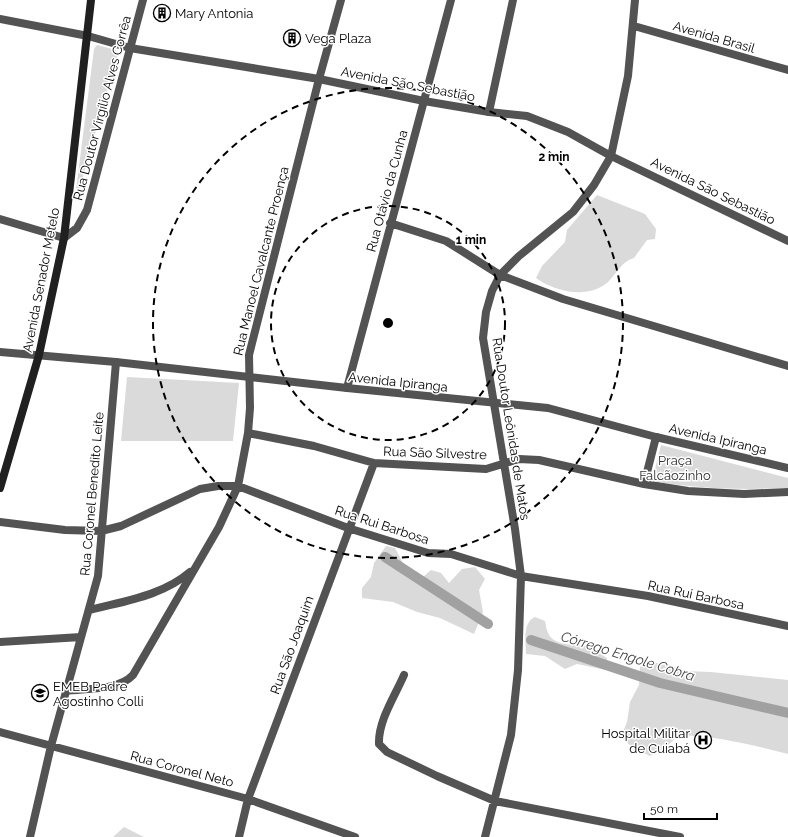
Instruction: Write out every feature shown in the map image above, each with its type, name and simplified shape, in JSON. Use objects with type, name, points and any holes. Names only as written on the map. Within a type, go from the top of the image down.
[{"type":"main road","name":"Avenida Senador Metelo","points":[[0,488],[39,355],[64,238],[91,0]]},
{"type":"street","name":"Rua Doutor Virgílio Alves Corrêa","points":[[64,238],[77,228],[87,210],[143,0]]},
{"type":"street","name":"Rua Manoel Cavalcante Proença","points":[[65,691],[115,685],[129,680],[134,675],[219,527],[238,486],[248,433],[250,408],[249,355],[318,78],[341,0]]},
{"type":"street","name":"Rua Otávio da Cunha","points":[[347,388],[451,0]]},
{"type":"street","points":[[489,112],[513,0]]},
{"type":"street","name":"Rua Doutor Leônidas de Matos","points":[[485,837],[511,735],[518,677],[521,576],[515,529],[483,338],[486,312],[492,291],[500,275],[519,256],[573,212],[594,185],[611,156],[628,76],[634,26],[635,0]]},
{"type":"street","name":"Avenida São Sebastião","points":[[0,19],[88,36],[130,48],[318,78],[424,102],[527,116],[568,132],[611,156],[788,240]]},
{"type":"street","name":"Avenida Brasil","points":[[634,26],[788,70]]},
{"type":"street","points":[[0,219],[64,238]]},
{"type":"street","points":[[390,223],[446,241],[500,275],[563,299],[788,366]]},
{"type":"street","name":"Avenida Ipiranga","points":[[0,352],[116,362],[493,404],[548,408],[656,437],[788,468]]},
{"type":"street","name":"Rua Coronel Benedito Leite","points":[[30,837],[65,691],[90,610],[98,576],[116,362]]},
{"type":"street","name":"Rua São Silvestre","points":[[248,433],[307,445],[374,463],[486,469],[518,459],[540,460],[644,484],[688,491],[720,493],[788,492]]},
{"type":"street","points":[[644,484],[656,437]]},
{"type":"street","name":"Rua São Joaquim","points":[[239,837],[248,799],[348,528],[374,463]]},
{"type":"street","name":"Rua Rui Barbosa","points":[[0,522],[65,530],[101,531],[121,526],[200,489],[218,486],[238,486],[348,528],[428,553],[450,554],[521,576],[648,596],[788,626]]},
{"type":"street","name":"Rua Manoel Cavalcante Proença","points":[[90,610],[156,592],[178,582],[194,569]]},
{"type":"street","points":[[0,642],[81,637]]},
{"type":"street","points":[[404,674],[383,722],[379,736],[379,744],[388,752],[437,776],[495,801],[680,837]]},
{"type":"street","name":"Rua Coronel Neto","points":[[0,732],[248,799],[355,837]]},
{"type":"green space","points":[[97,45],[116,50],[117,56],[79,191],[76,190],[94,49]]},
{"type":"green space","points":[[597,195],[645,214],[656,229],[655,239],[647,240],[634,258],[623,264],[609,281],[592,291],[572,292],[562,290],[536,278],[542,266],[565,242],[567,230]]},
{"type":"green space","points":[[127,377],[239,383],[233,441],[121,441]]},
{"type":"green space","name":"Praça Falcãozinho","points":[[661,445],[788,478],[788,488],[720,488],[686,486],[652,481]]},
{"type":"green space","points":[[386,546],[395,548],[404,565],[423,577],[431,570],[441,573],[449,583],[462,569],[475,567],[485,579],[479,590],[483,612],[474,634],[440,618],[417,612],[393,602],[362,598],[362,588],[371,577],[374,563]]},
{"type":"green space","points":[[535,617],[545,621],[547,630],[553,640],[561,643],[582,645],[607,658],[606,670],[577,664],[565,669],[545,656],[526,654],[526,628],[528,623]]},
{"type":"green space","points":[[649,663],[666,663],[684,671],[711,672],[788,680],[788,754],[721,739],[679,735],[665,748],[650,756],[632,747],[621,737],[627,722],[630,702],[639,685],[640,667]]},
{"type":"green space","points":[[124,827],[144,837],[113,837]]},
{"type":"waterway","name":"Córrego Engole Cobra","points":[[385,557],[488,624]]},
{"type":"waterway","name":"Córrego Engole Cobra","points":[[531,640],[660,683],[788,713]]},
{"type":"place","name":"Mary Antonia","points":[[162,13]]},
{"type":"place","name":"Vega Plaza","points":[[292,38]]},
{"type":"place","name":"EMEB Padre Agostinho Colli","points":[[40,693]]},
{"type":"place","name":"Hospital Militar de Cuiabá","points":[[703,740]]}]
